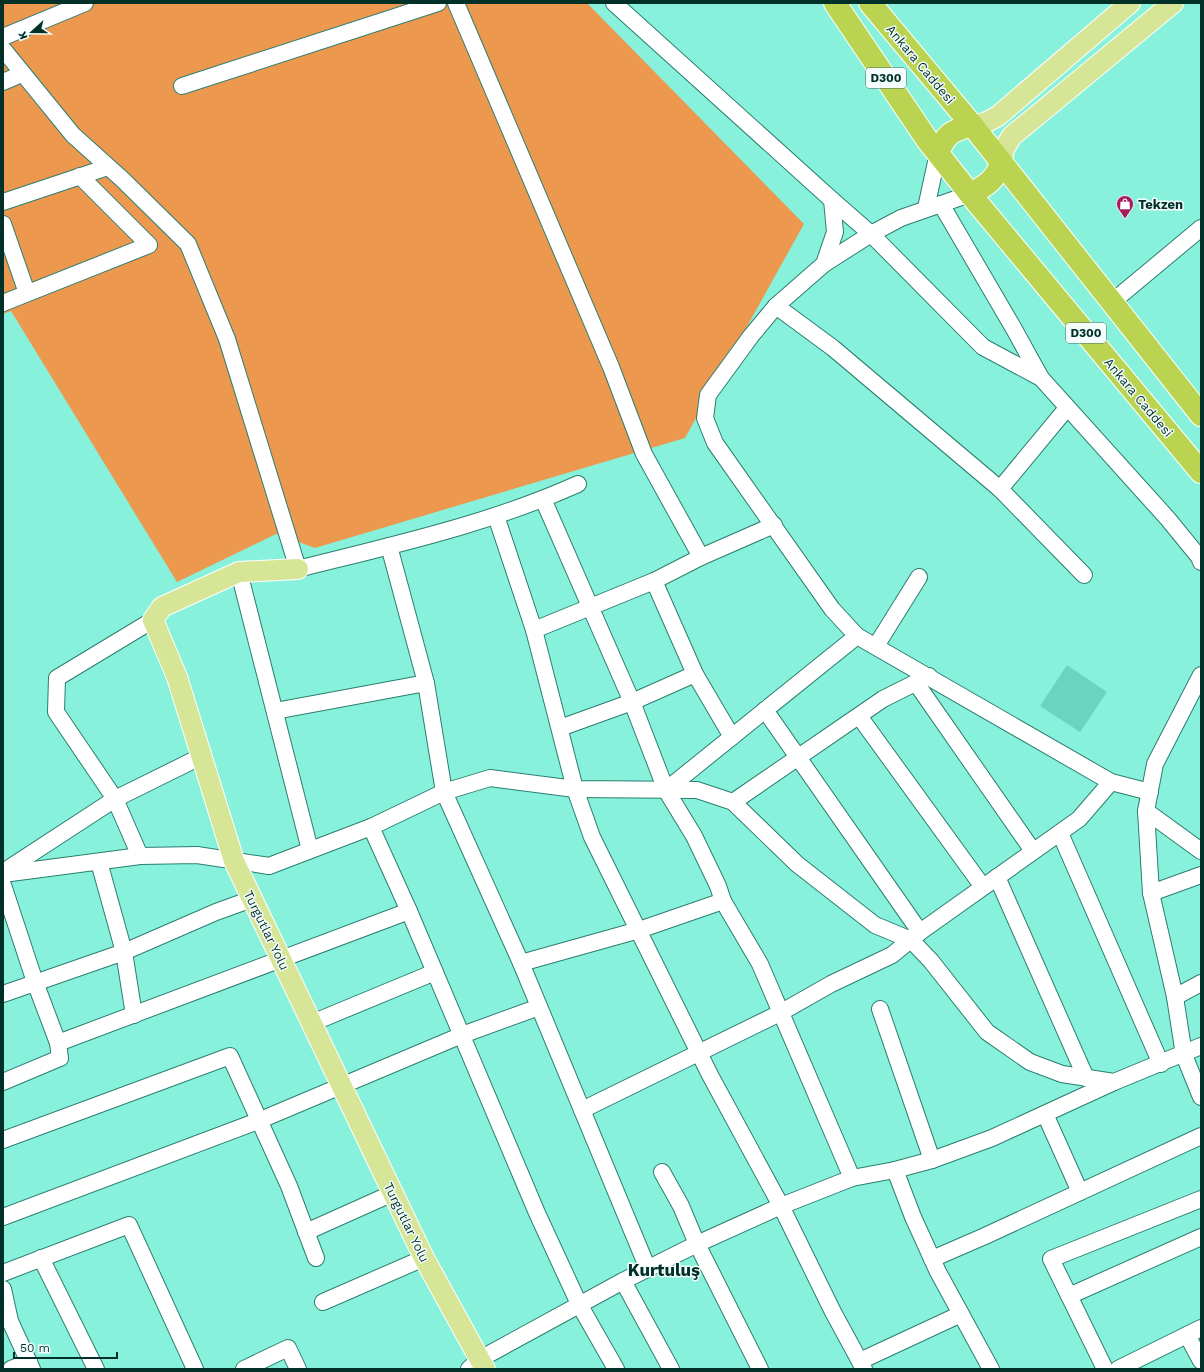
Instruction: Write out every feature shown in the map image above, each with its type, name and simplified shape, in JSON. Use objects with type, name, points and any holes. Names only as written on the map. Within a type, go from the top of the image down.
[{"type":"highway","name":"Ankara Caddesi","points":[[835,3],[938,153],[970,194],[1201,472]]},
{"type":"highway","name":"Ankara Caddesi","points":[[870,3],[972,125],[1111,303],[1201,415]]},
{"type":"highway","points":[[938,153],[944,140],[950,133],[972,125]]},
{"type":"highway","points":[[970,194],[992,181],[998,173],[1001,162]]},
{"type":"main road","points":[[972,125],[985,123],[998,116],[1130,3]]},
{"type":"main road","points":[[1001,162],[1005,147],[1012,136],[1173,3]]},
{"type":"main road","points":[[153,620],[162,607],[239,572],[298,569]]},
{"type":"main road","name":"Turgutlar Yolu","points":[[153,620],[177,677],[234,861],[424,1258],[478,1366]]},
{"type":"street","points":[[3,37],[85,3]]},
{"type":"street","points":[[182,86],[438,3]]},
{"type":"street","points":[[456,3],[602,346],[644,454],[701,557]]},
{"type":"street","points":[[614,3],[871,234],[983,347],[1041,378]]},
{"type":"street","points":[[3,49],[73,135],[188,244],[227,339],[298,569],[389,546],[496,516],[543,499],[578,484]]},
{"type":"street","points":[[3,82],[22,74]]},
{"type":"street","points":[[926,208],[938,153]]},
{"type":"street","points":[[3,202],[108,167]]},
{"type":"street","points":[[3,303],[149,245],[80,176]]},
{"type":"street","points":[[970,194],[926,208],[901,218],[871,234],[824,264],[776,306],[751,336],[708,395],[705,418],[715,443],[832,609],[857,636],[876,646],[923,679],[1111,782],[1150,792]]},
{"type":"street","points":[[824,264],[835,232],[832,200]]},
{"type":"street","points":[[941,204],[1041,378],[1168,519],[1200,559]]},
{"type":"street","points":[[3,224],[27,293]]},
{"type":"street","points":[[1111,303],[1201,228]]},
{"type":"street","points":[[776,306],[833,348],[1000,489],[1084,575]]},
{"type":"street","points":[[1000,489],[1067,408]]},
{"type":"street","points":[[543,499],[632,702],[666,790],[694,836],[718,886],[723,901],[760,964],[852,1178]]},
{"type":"street","points":[[496,516],[534,630],[575,789],[592,837],[700,1053],[781,1206],[833,1312],[862,1365],[961,1314]]},
{"type":"street","points":[[534,630],[654,581],[701,557],[774,525]]},
{"type":"street","points":[[389,546],[426,684],[444,792],[521,963],[648,1269]]},
{"type":"street","points":[[239,572],[310,850]]},
{"type":"street","points":[[876,646],[919,577]]},
{"type":"street","points":[[654,581],[696,674],[732,737]]},
{"type":"street","points":[[140,856],[115,799],[56,712],[57,678],[153,620]]},
{"type":"street","points":[[666,790],[857,636]]},
{"type":"street","points":[[560,728],[632,702],[696,674]]},
{"type":"street","points":[[1201,675],[1156,764],[1146,811],[1151,893],[1175,997],[1184,1055],[1201,1097]]},
{"type":"street","points":[[733,802],[800,758],[883,699],[923,679]]},
{"type":"street","points":[[923,679],[1034,851]]},
{"type":"street","points":[[275,711],[426,684]]},
{"type":"street","points":[[765,710],[800,758],[931,961],[987,1032],[1030,1062],[1062,1074],[1114,1082]]},
{"type":"street","points":[[859,716],[982,887]]},
{"type":"street","points":[[3,873],[115,799],[202,756]]},
{"type":"street","points":[[3,873],[140,856],[198,855],[269,866],[372,827],[444,792],[490,778],[575,789],[697,790],[733,802],[803,869],[875,925],[916,936]]},
{"type":"street","points":[[582,1110],[780,1013],[831,984],[892,955],[997,876],[1079,819],[1111,782]]},
{"type":"street","points":[[1146,811],[1201,852]]},
{"type":"street","points":[[372,827],[537,1213],[579,1304],[616,1369]]},
{"type":"street","points":[[1060,833],[1161,1064]]},
{"type":"street","points":[[99,862],[124,952],[134,1014]]},
{"type":"street","points":[[1151,893],[1201,875]]},
{"type":"street","points":[[997,876],[1086,1078]]},
{"type":"street","points":[[3,885],[35,982],[58,1043],[60,1058],[3,1082]]},
{"type":"street","points":[[3,994],[124,952],[216,912],[252,899]]},
{"type":"street","points":[[521,963],[639,930],[723,901]]},
{"type":"street","points":[[58,1043],[409,911]]},
{"type":"street","points":[[312,1024],[435,972]]},
{"type":"street","points":[[1175,997],[1201,983]]},
{"type":"street","points":[[3,1217],[258,1121],[462,1035],[539,1007]]},
{"type":"street","points":[[880,1009],[932,1160]]},
{"type":"street","points":[[478,1366],[579,1304],[697,1244],[781,1206],[852,1178],[895,1170],[932,1160],[992,1138],[1114,1082],[1184,1055],[1201,1046]]},
{"type":"street","points":[[3,1140],[230,1056],[258,1121],[289,1186],[316,1258]]},
{"type":"street","points":[[1045,1114],[1080,1192]]},
{"type":"street","points":[[932,1259],[1201,1136]]},
{"type":"street","points":[[895,1170],[913,1217],[932,1259],[991,1369]]},
{"type":"street","points":[[662,1172],[681,1206],[697,1244],[759,1369]]},
{"type":"street","points":[[306,1232],[393,1193]]},
{"type":"street","points":[[1105,1369],[1051,1259],[1201,1200]]},
{"type":"street","points":[[3,1273],[129,1225],[195,1369]]},
{"type":"street","points":[[1069,1296],[1201,1237]]},
{"type":"street","points":[[41,1258],[96,1369]]},
{"type":"street","points":[[323,1302],[424,1258]]},
{"type":"street","points":[[623,1281],[671,1369]]},
{"type":"street","points":[[3,1289],[10,1321],[30,1365],[11,1369]]},
{"type":"street","points":[[1121,1368],[1194,1331],[1201,1361]]},
{"type":"street","points":[[244,1369],[288,1348],[298,1369]]},
{"type":"shaded area","points":[[3,3],[587,3],[804,224],[685,438],[315,548],[276,534],[177,582],[11,311],[3,314]]},
{"type":"building","points":[[1067,665],[1107,692],[1080,732],[1040,706]]},
{"type":"place","name":"Tekzen","points":[[1125,219]]},
{"type":"district","name":"Kurtuluş","points":[[664,1270]]}]
